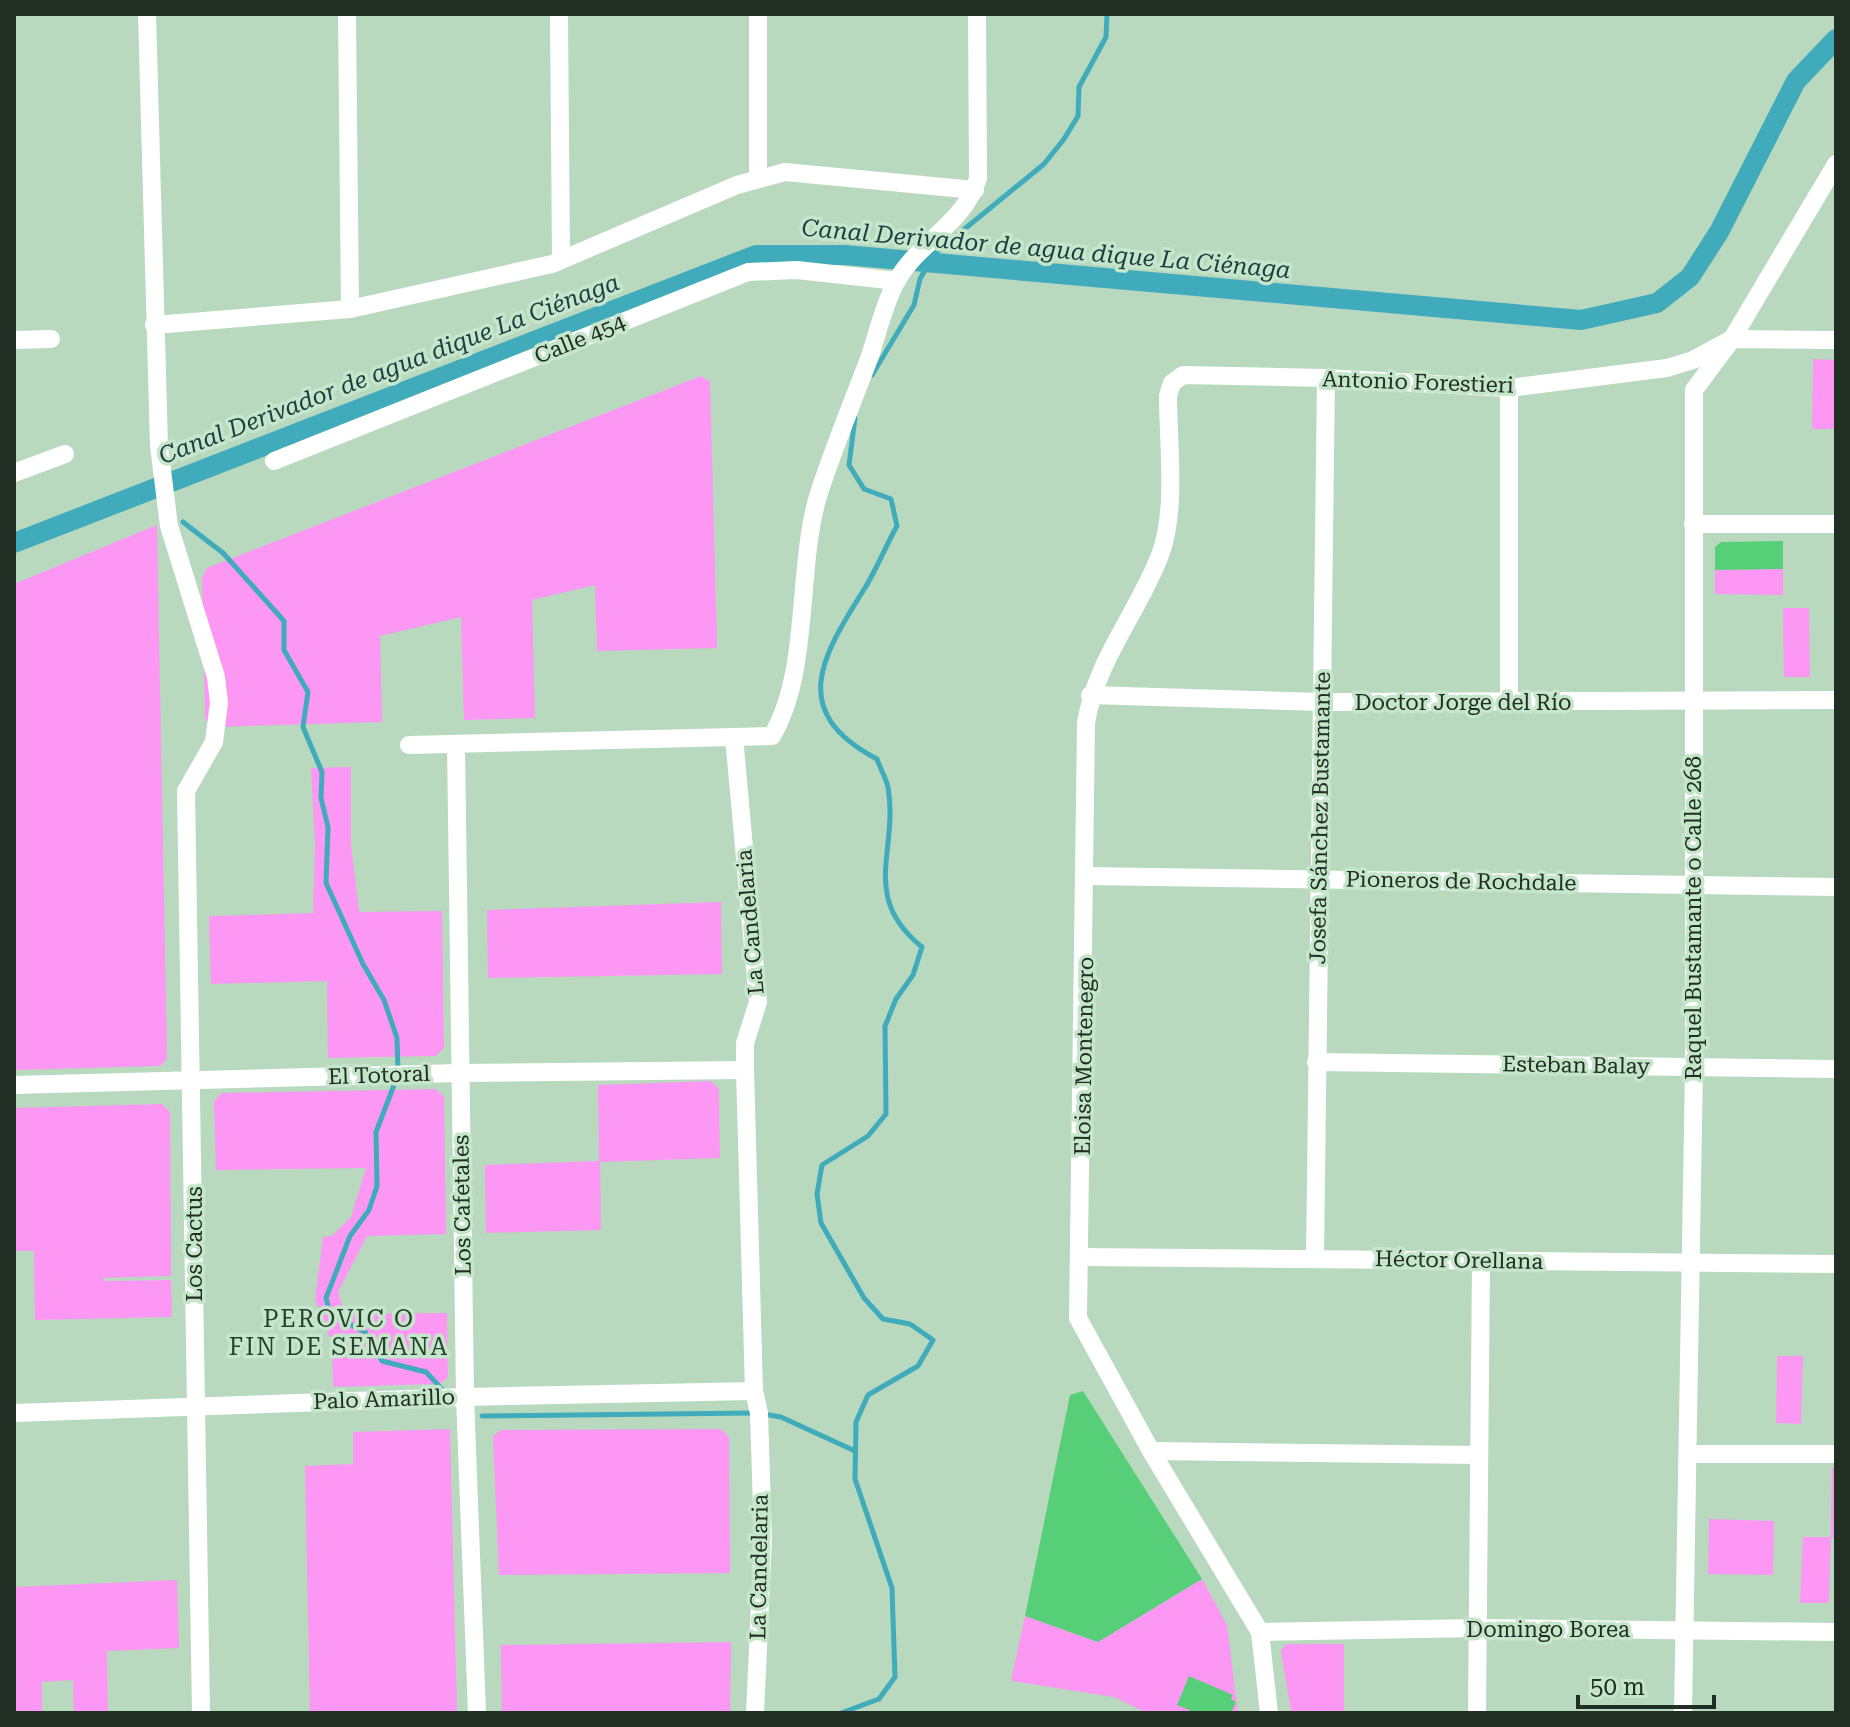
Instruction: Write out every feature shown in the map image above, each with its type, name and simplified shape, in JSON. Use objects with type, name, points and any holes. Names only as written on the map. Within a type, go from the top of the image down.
[{"type":"street","points":[[147,14],[154,325],[350,309],[561,260],[758,177],[785,172],[975,190]]},
{"type":"street","points":[[347,14],[350,309]]},
{"type":"street","points":[[559,14],[561,260]]},
{"type":"street","points":[[758,14],[758,177]]},
{"type":"street","points":[[409,745],[772,736],[780,722],[792,678],[819,494],[897,281],[934,236],[966,207],[975,190],[978,178],[977,14]]},
{"type":"street","points":[[1667,368],[1694,390],[1732,339],[1836,164]]},
{"type":"street","name":"Calle 454","points":[[274,461],[748,272],[797,270],[897,281]]},
{"type":"street","name":"Los Cactus","points":[[154,325],[159,446],[169,526],[216,677],[219,703],[214,742],[186,791],[201,1713]]},
{"type":"street","points":[[14,340],[51,339]]},
{"type":"street","name":"Antonio Forestieri","points":[[1183,375],[1326,378],[1509,388],[1667,368],[1702,356],[1732,339],[1836,340]]},
{"type":"street","name":"Eloisa Montenegro","points":[[1183,375],[1172,383],[1168,396],[1168,524],[1160,555],[1090,695],[1086,723],[1082,1257],[1078,1318],[1151,1451],[1260,1632],[1269,1713]]},
{"type":"street","name":"Josefa Sánchez Bustamante","points":[[1315,1258],[1326,378]]},
{"type":"street","points":[[1509,388],[1509,703]]},
{"type":"street","name":"Raquel Bustamante o Calle 268","points":[[1683,1713],[1694,1067],[1694,390]]},
{"type":"street","points":[[14,473],[65,454]]},
{"type":"street","points":[[1693,524],[1836,524]]},
{"type":"street","name":"Doctor Jorge del Río","points":[[1090,695],[1324,702],[1836,700]]},
{"type":"street","name":"La Candelaria","points":[[734,737],[758,1002],[745,1043],[754,1391],[759,1413],[763,1539],[755,1713]]},
{"type":"street","name":"Los Cafetales","points":[[456,745],[465,1397],[477,1713]]},
{"type":"street","name":"Pioneros de Rochdale","points":[[1086,876],[1836,887]]},
{"type":"street","name":"Esteban Balay","points":[[1316,1062],[1836,1069]]},
{"type":"street","name":"El Totoral","points":[[14,1085],[459,1073],[745,1070]]},
{"type":"street","name":"Héctor Orellana","points":[[1082,1257],[1836,1264]]},
{"type":"street","points":[[1477,1713],[1481,1261]]},
{"type":"street","name":"Palo Amarillo","points":[[14,1413],[465,1397],[754,1391]]},
{"type":"street","points":[[1151,1451],[1478,1455]]},
{"type":"street","points":[[1688,1454],[1836,1454]]},
{"type":"street","name":"Domingo Borea","points":[[1260,1632],[1477,1628],[1836,1632]]},
{"type":"shaded area","points":[[1813,359],[1836,360],[1836,429],[1812,429]]},
{"type":"shaded area","points":[[701,376],[710,382],[717,648],[597,651],[595,585],[532,600],[535,718],[464,720],[461,617],[380,636],[382,722],[213,727],[205,719],[202,578],[207,568]]},
{"type":"shaded area","points":[[157,525],[167,1059],[160,1066],[14,1070],[14,584]]},
{"type":"shaded area","points":[[1783,569],[1783,595],[1715,594],[1715,570]]},
{"type":"shaded area","points":[[1783,608],[1809,608],[1810,677],[1784,677]]},
{"type":"shaded area","points":[[351,767],[351,844],[359,912],[442,911],[444,1048],[436,1056],[328,1058],[327,981],[211,984],[209,916],[313,913],[315,844],[311,768]]},
{"type":"shaded area","points":[[721,902],[722,974],[488,978],[487,910]]},
{"type":"shaded area","points":[[711,1081],[719,1089],[720,1158],[600,1162],[601,1230],[486,1233],[485,1165],[599,1161],[598,1085]]},
{"type":"shaded area","points":[[436,1089],[444,1097],[446,1234],[367,1236],[338,1292],[345,1314],[447,1313],[448,1377],[440,1384],[333,1387],[332,1343],[315,1299],[323,1237],[332,1236],[351,1217],[366,1168],[216,1170],[214,1101],[222,1093]]},
{"type":"shaded area","points":[[162,1104],[170,1112],[171,1276],[103,1278],[104,1281],[171,1280],[172,1317],[35,1320],[34,1251],[14,1251],[14,1108]]},
{"type":"shaded area","points":[[1777,1356],[1803,1356],[1801,1424],[1776,1423]]},
{"type":"shaded area","points":[[450,1429],[457,1713],[310,1713],[305,1466],[353,1464],[353,1432]]},
{"type":"shaded area","points":[[721,1429],[729,1437],[730,1573],[499,1575],[493,1436],[501,1430]]},
{"type":"shaded area","points":[[1832,1468],[1836,1468],[1836,1537],[1831,1538],[1829,1603],[1800,1603],[1803,1537],[1831,1537]]},
{"type":"shaded area","points":[[1709,1519],[1774,1521],[1773,1575],[1708,1574]]},
{"type":"shaded area","points":[[1202,1579],[1227,1625],[1238,1713],[1147,1713],[1114,1697],[1011,1681],[1025,1616],[1098,1642]]},
{"type":"shaded area","points":[[177,1580],[179,1648],[107,1651],[108,1713],[74,1713],[73,1680],[42,1682],[42,1713],[14,1713],[14,1587]]},
{"type":"shaded area","points":[[731,1642],[730,1713],[502,1712],[501,1645]]},
{"type":"shaded area","points":[[1286,1644],[1344,1644],[1344,1712],[1291,1712],[1281,1651]]},
{"type":"building","points":[[1783,541],[1783,569],[1715,570],[1715,547],[1721,542]]},
{"type":"building","points":[[1083,1391],[1202,1579],[1098,1642],[1025,1616],[1070,1395]]},
{"type":"building","points":[[1189,1676],[1233,1695],[1231,1699],[1236,1702],[1231,1713],[1196,1713],[1177,1705]]},
{"type":"waterway","points":[[872,375],[914,305],[920,279],[934,254],[1044,164],[1064,139],[1078,116],[1079,87],[1106,37],[1107,14]]},
{"type":"waterway","name":"Canal Derivador de agua dique La Ciénaga","points":[[14,543],[756,255],[845,255],[1581,320],[1657,303],[1690,277],[1719,232],[1796,81],[1836,39]]},
{"type":"waterway","points":[[841,1713],[879,1699],[895,1677],[892,1588],[855,1479],[856,1422],[868,1395],[918,1366],[933,1340],[910,1324],[883,1319],[864,1298],[821,1223],[817,1194],[822,1165],[868,1136],[886,1114],[885,1026],[896,999],[913,975],[922,947],[903,928],[886,891],[890,810],[888,787],[877,759],[849,741],[831,722],[822,703],[821,682],[835,639],[897,526],[891,499],[864,489],[849,465],[855,418]]},
{"type":"waterway","points":[[183,522],[223,553],[284,621],[284,650],[308,692],[303,727],[322,772],[321,798],[328,827],[326,883],[363,964],[384,1000],[397,1038],[398,1070]]},
{"type":"waterway","points":[[396,1080],[376,1132],[377,1186],[369,1210],[350,1236],[326,1298],[330,1314],[365,1332],[382,1361],[426,1372],[441,1388]]},
{"type":"waterway","points":[[482,1416],[753,1413]]},
{"type":"waterway","points":[[763,1414],[781,1417],[855,1451]]},
{"type":"district","name":"PEROVIC O FIN DE SEMANA","points":[[339,1333]]}]
